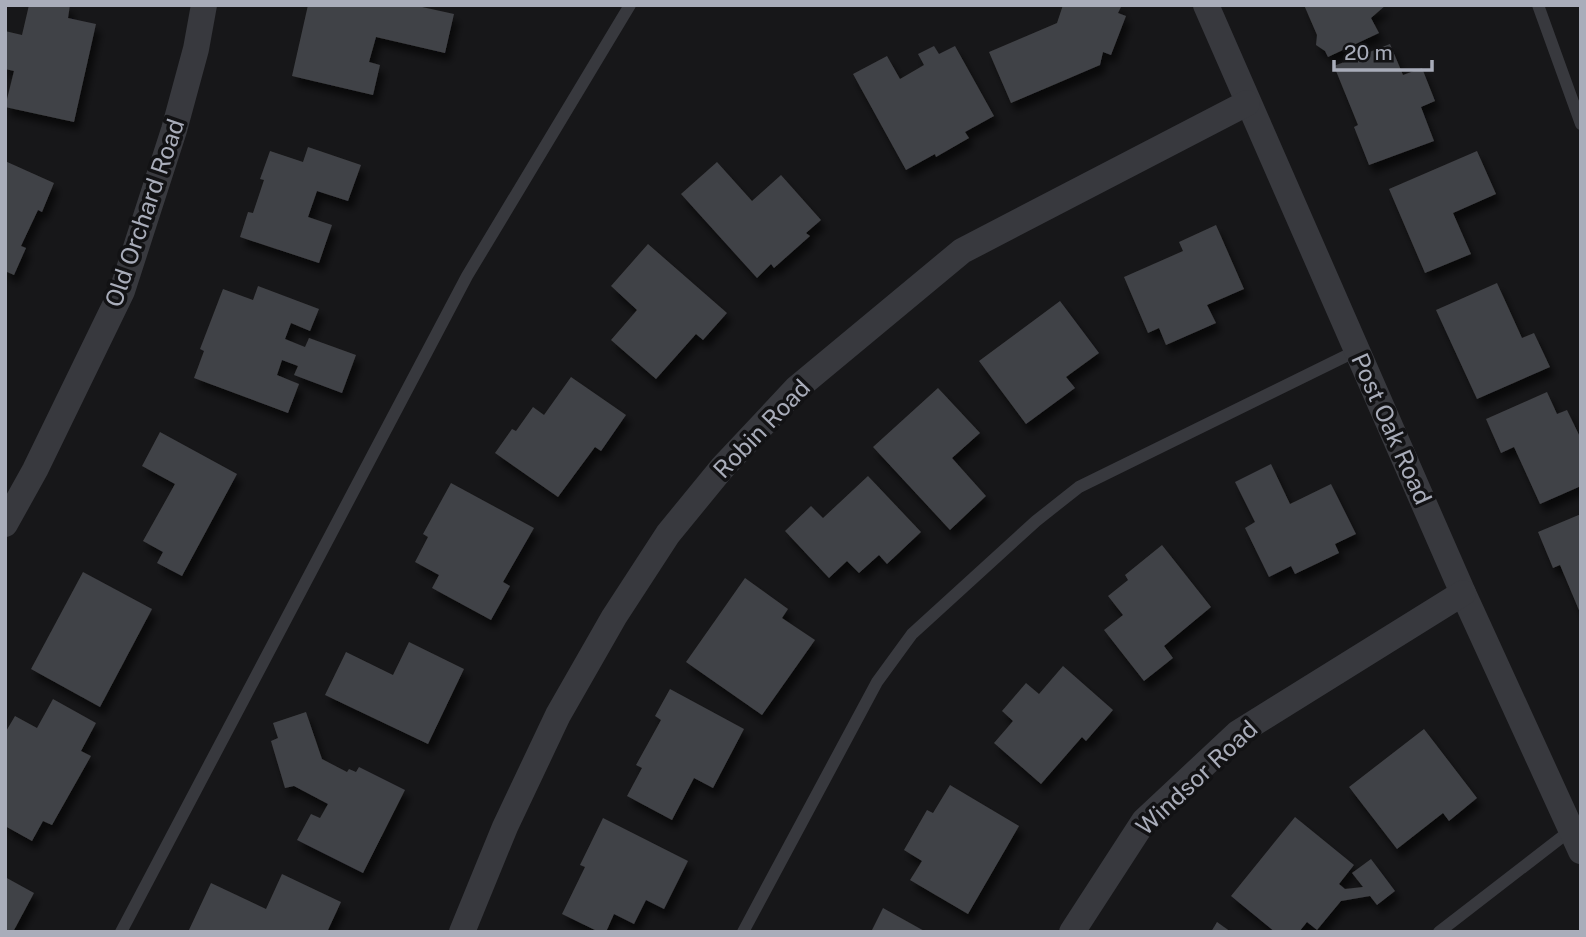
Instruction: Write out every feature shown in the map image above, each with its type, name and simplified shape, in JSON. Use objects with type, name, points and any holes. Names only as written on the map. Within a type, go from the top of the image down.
[{"type":"street","name":"Old Orchard Road","points":[[5,524],[35,470],[122,291],[174,130],[196,49],[204,5]]},
{"type":"street","name":"Post Oak Road","points":[[1206,5],[1463,593],[1576,840]]},
{"type":"street","name":"Robin Road","points":[[462,932],[505,827],[558,715],[614,617],[668,534],[722,468],[797,388],[962,251],[1247,103]]},
{"type":"street","name":"Windsor Road","points":[[1072,932],[1144,821],[1238,733],[1463,593]]},
{"type":"lane","points":[[121,932],[467,276],[629,5]]},
{"type":"lane","points":[[1538,5],[1581,124]]},
{"type":"lane","points":[[743,932],[877,682],[912,634],[1037,521],[1079,487],[1356,351]]},
{"type":"lane","points":[[1439,932],[1576,840]]},
{"type":"building","points":[[29,5],[70,5],[68,18],[96,24],[74,122],[5,107],[14,71],[5,69],[5,31],[22,35]]},
{"type":"building","points":[[308,5],[413,5],[454,14],[445,53],[376,37],[369,62],[380,65],[373,95],[292,76]]},
{"type":"building","points":[[1063,5],[1122,5],[1118,13],[1126,16],[1111,55],[1103,52],[1100,65],[1011,103],[989,52],[1057,23]]},
{"type":"building","points":[[1304,5],[1386,5],[1371,18],[1379,33],[1328,57],[1325,51],[1316,45],[1317,35]]},
{"type":"building","points":[[1390,44],[1403,75],[1422,68],[1435,101],[1421,107],[1434,141],[1369,165],[1354,127],[1358,125],[1334,66]]},
{"type":"building","points":[[934,46],[939,54],[955,46],[994,116],[965,132],[969,138],[906,170],[853,74],[887,56],[900,79],[924,65],[918,54]]},
{"type":"building","points":[[308,147],[361,165],[348,201],[317,191],[308,217],[332,225],[319,263],[240,237],[248,212],[253,213],[264,180],[260,179],[270,151],[303,162]]},
{"type":"building","points":[[1477,151],[1496,194],[1453,213],[1471,254],[1425,273],[1389,189]]},
{"type":"building","points":[[5,161],[54,183],[42,212],[38,210],[21,246],[26,248],[14,275],[5,271]]},
{"type":"building","points":[[717,162],[752,201],[781,175],[821,220],[806,233],[810,236],[774,268],[771,264],[757,278],[681,194]]},
{"type":"building","points":[[1216,225],[1244,289],[1207,305],[1216,323],[1166,345],[1159,328],[1148,333],[1124,277],[1183,251],[1179,242]]},
{"type":"building","points":[[648,244],[727,313],[703,340],[696,334],[656,379],[611,340],[637,310],[611,286]]},
{"type":"building","points":[[1497,283],[1522,338],[1534,333],[1550,367],[1477,399],[1436,310]]},
{"type":"building","points":[[258,286],[319,309],[310,331],[291,323],[285,339],[305,347],[309,338],[356,355],[342,393],[294,375],[298,366],[282,360],[277,375],[299,384],[288,413],[194,378],[204,351],[200,349],[223,289],[253,300]]},
{"type":"building","points":[[1060,301],[1099,353],[1066,377],[1075,388],[1026,424],[979,361]]},
{"type":"building","points":[[571,377],[626,415],[601,451],[595,447],[558,497],[495,453],[512,429],[516,431],[533,407],[544,415]]},
{"type":"building","points":[[938,388],[980,433],[952,458],[986,496],[950,530],[873,447]]},
{"type":"building","points":[[1547,392],[1557,414],[1567,410],[1581,439],[1581,486],[1540,504],[1514,447],[1501,453],[1486,419]]},
{"type":"building","points":[[160,432],[237,474],[182,576],[157,563],[163,552],[143,541],[175,484],[142,466]]},
{"type":"building","points":[[1271,464],[1290,504],[1331,484],[1356,534],[1335,544],[1339,553],[1295,574],[1291,566],[1269,577],[1245,528],[1255,522],[1235,482]]},
{"type":"building","points":[[868,476],[921,532],[887,564],[879,555],[859,573],[847,561],[829,578],[785,531],[811,506],[823,518]]},
{"type":"building","points":[[451,483],[534,528],[503,582],[510,586],[491,620],[432,588],[439,575],[415,562],[428,537],[423,534]]},
{"type":"building","points":[[1581,514],[1581,615],[1560,565],[1553,568],[1538,532]]},
{"type":"building","points":[[1162,545],[1211,607],[1164,646],[1173,658],[1144,681],[1104,630],[1123,615],[1108,596],[1128,580],[1125,575]]},
{"type":"building","points":[[83,572],[152,609],[100,707],[31,669]]},
{"type":"building","points":[[745,578],[788,609],[782,618],[815,640],[762,715],[686,662]]},
{"type":"building","points":[[409,642],[464,669],[428,744],[325,695],[346,652],[393,675]]},
{"type":"building","points":[[1063,666],[1113,710],[1086,741],[1082,737],[1041,784],[994,743],[1013,721],[1002,711],[1026,683],[1039,694]]},
{"type":"building","points":[[670,689],[744,729],[713,788],[694,778],[672,820],[627,796],[642,768],[636,765],[661,720],[655,716]]},
{"type":"building","points":[[53,699],[96,723],[81,751],[91,756],[52,825],[43,821],[32,841],[5,826],[5,733],[15,716],[37,728]]},
{"type":"building","points":[[306,712],[322,759],[347,772],[349,769],[356,772],[359,767],[405,790],[363,873],[297,840],[311,814],[320,818],[328,804],[294,786],[285,788],[271,741],[278,738],[273,723]]},
{"type":"building","points":[[1424,729],[1477,798],[1449,821],[1443,813],[1397,849],[1349,787]]},
{"type":"building","points":[[950,785],[1019,826],[968,914],[910,880],[922,861],[904,850],[927,810],[933,813]]},
{"type":"building","points":[[1295,817],[1354,865],[1339,884],[1345,889],[1363,887],[1352,873],[1371,859],[1395,891],[1377,905],[1370,896],[1341,901],[1317,930],[1307,922],[1299,932],[1275,932],[1231,896]]},
{"type":"building","points":[[603,818],[688,861],[664,909],[646,900],[634,924],[614,914],[606,932],[599,932],[562,914],[585,867],[580,865]]},
{"type":"building","points":[[282,874],[341,902],[328,930],[332,932],[188,932],[211,883],[266,909]]},
{"type":"building","points":[[5,877],[34,893],[13,932],[5,932]]},
{"type":"building","points":[[883,908],[926,932],[871,932]]},
{"type":"building","points":[[1217,922],[1231,932],[1211,932]]}]
